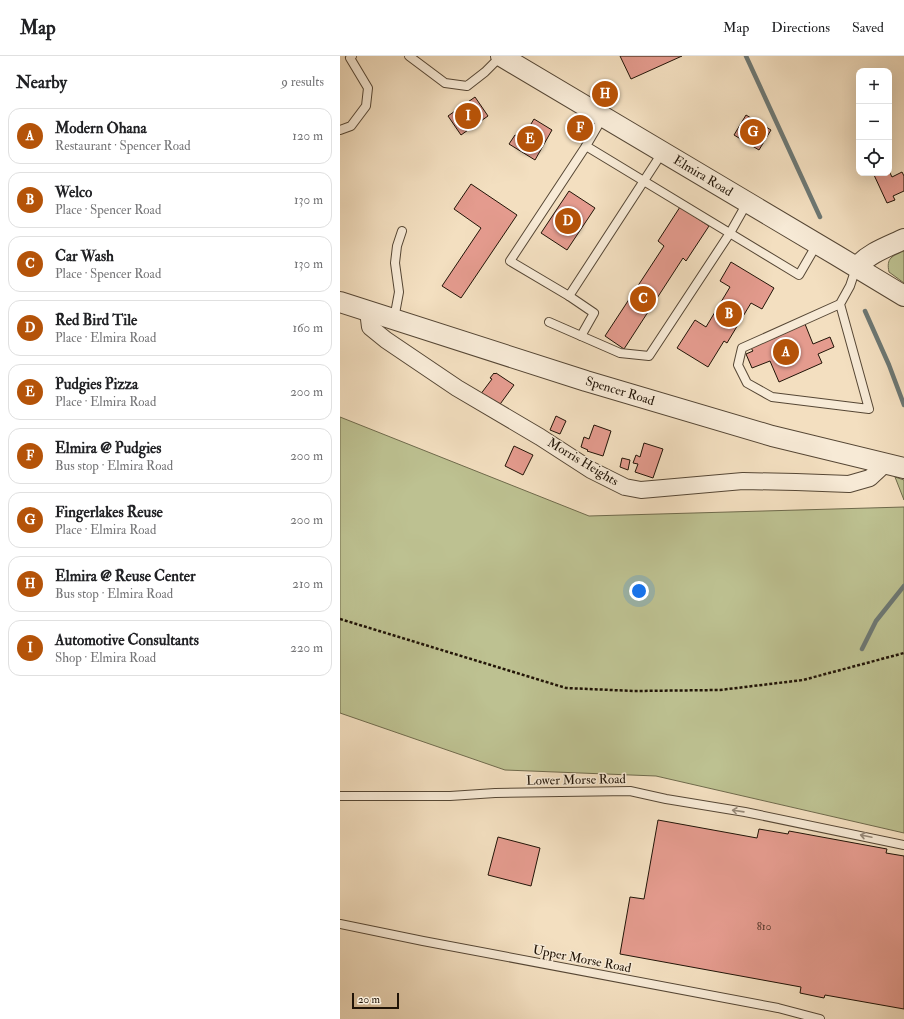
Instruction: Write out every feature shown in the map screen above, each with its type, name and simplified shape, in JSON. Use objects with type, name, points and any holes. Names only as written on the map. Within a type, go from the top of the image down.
[{"type":"street","name":"Elmira Road","points":[[501,56],[904,296]]},
{"type":"street","points":[[856,267],[864,259],[875,252],[904,239]]},
{"type":"street","name":"Spencer Road","points":[[340,302],[586,381],[772,436],[904,468]]},
{"type":"street","name":"Morris Heights","points":[[368,311],[370,327],[386,340],[457,388],[540,437],[591,470],[625,487],[641,490],[743,481],[849,484],[870,478],[885,464]]},
{"type":"lane","points":[[409,56],[444,83],[467,86],[486,72],[501,56]]},
{"type":"lane","points":[[340,130],[351,126],[366,106],[368,88],[350,57]]},
{"type":"lane","points":[[581,336],[594,313],[569,296],[510,261],[586,146],[603,116]]},
{"type":"lane","points":[[586,146],[799,275],[817,244]]},
{"type":"lane","points":[[569,296],[643,180],[663,152]]},
{"type":"lane","points":[[549,322],[620,353],[649,356],[748,202]]},
{"type":"lane","points":[[394,319],[399,292],[395,264],[397,246],[402,230]]},
{"type":"lane","points":[[840,304],[869,408],[772,397],[747,383],[738,365],[742,348],[840,304],[850,286],[856,267]]},
{"type":"lane","name":"Lower Morse Road","points":[[340,796],[450,796],[495,793],[630,791],[666,800],[745,812],[904,844]]},
{"type":"lane","name":"Upper Morse Road","points":[[340,924],[778,1008],[820,1019]]},
{"type":"path","points":[[340,619],[566,688],[634,691],[720,690],[803,680],[904,653]]},
{"type":"green space","points":[[904,251],[904,283],[889,272],[888,264],[891,258]]},
{"type":"green space","points":[[340,417],[589,516],[904,507],[904,833],[656,776],[505,770],[340,713]]},
{"type":"green space","points":[[895,477],[904,480],[904,500]]},
{"type":"building","points":[[620,56],[682,56],[631,79]]},
{"type":"building","points":[[475,97],[488,116],[461,135],[448,116]]},
{"type":"building","points":[[746,115],[771,130],[759,150],[734,135]]},
{"type":"building","points":[[534,119],[552,130],[535,160],[509,144],[515,135],[522,139]]},
{"type":"building","points":[[902,172],[904,176],[904,191],[893,196],[895,200],[887,203],[874,176],[892,177]]},
{"type":"building","points":[[471,184],[517,215],[461,298],[442,286],[481,228],[454,209]]},
{"type":"building","points":[[569,191],[595,208],[567,250],[541,233]]},
{"type":"building","points":[[680,207],[709,226],[686,261],[683,258],[624,349],[605,336],[664,246],[658,241]]},
{"type":"building","points":[[731,262],[774,288],[762,309],[751,303],[727,343],[724,341],[708,367],[677,348],[695,320],[706,327],[730,287],[720,281]]},
{"type":"building","points":[[805,324],[813,344],[830,337],[834,347],[818,354],[822,363],[779,382],[770,361],[752,368],[746,354],[753,351],[751,348]]},
{"type":"building","points":[[494,373],[514,385],[498,407],[480,395],[492,379],[490,378]]},
{"type":"building","points":[[556,416],[566,421],[560,434],[550,430]]},
{"type":"building","points":[[594,425],[611,431],[603,456],[587,451],[588,450],[581,447],[584,437],[589,439]]},
{"type":"building","points":[[644,443],[663,449],[653,478],[635,472],[638,464],[633,463],[636,455],[640,457]]},
{"type":"building","points":[[514,446],[533,455],[523,475],[505,466]]},
{"type":"building","points":[[622,458],[630,460],[628,470],[620,467]]},
{"type":"building","points":[[658,820],[757,838],[759,829],[788,834],[789,831],[887,849],[886,853],[904,856],[904,1009],[825,995],[824,998],[800,993],[801,987],[620,954],[630,897],[644,899]]},
{"type":"building","points":[[498,837],[540,848],[531,886],[488,875]]},
{"type":"waterway","points":[[746,56],[820,217]]},
{"type":"waterway","points":[[865,311],[889,365],[904,405]]},
{"type":"waterway","points":[[862,649],[876,621],[904,586]]},
{"type":"place","name":"Elmira @ Reuse Center","points":[[605,94]]},
{"type":"place","name":"Automotive Consultants","points":[[468,116]]},
{"type":"place","name":"Elmira @ Pudgies","points":[[580,128]]},
{"type":"place","name":"Fingerlakes Reuse","points":[[753,132]]},
{"type":"place","name":"Pudgies Pizza","points":[[530,139]]},
{"type":"place","name":"Red Bird Tile","points":[[568,221]]},
{"type":"place","name":"Car Wash","points":[[643,299]]},
{"type":"place","name":"Welco","points":[[729,314]]},
{"type":"place","name":"Modern Ohana","points":[[786,352]]}]
